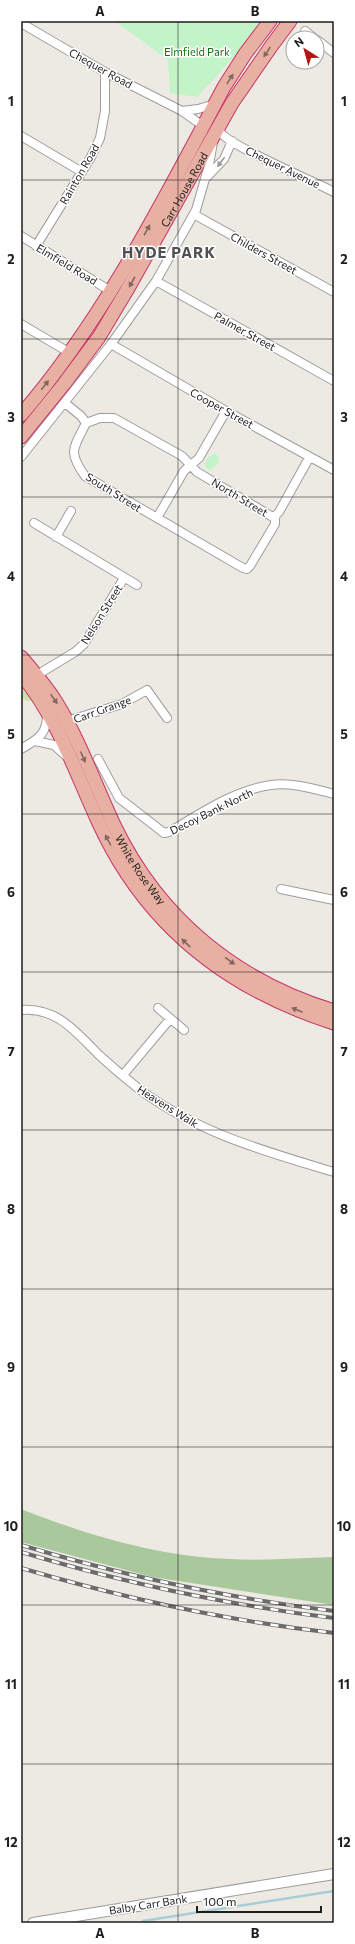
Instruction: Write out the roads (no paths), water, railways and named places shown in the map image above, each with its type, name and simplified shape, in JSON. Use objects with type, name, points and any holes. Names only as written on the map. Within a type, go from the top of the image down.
[{"type":"highway","name":"Carr House Road","points":[[21,416],[26,406],[70,353],[112,292],[215,104],[245,54],[270,21]]},
{"type":"highway","name":"Carr House Road","points":[[21,436],[64,384],[99,337],[232,103],[290,21]]},
{"type":"highway","name":"White Rose Way","points":[[21,657],[56,701],[67,721],[115,827],[130,855],[146,880],[176,917],[206,944],[265,984],[313,1005],[334,1011]]},
{"type":"highway","name":"White Rose Way","points":[[21,674],[34,689],[47,710],[99,823],[113,849],[134,883],[171,929],[225,973],[264,996],[334,1023]]},
{"type":"street","name":"Chequer Road","points":[[21,23],[105,72],[182,110],[203,126]]},
{"type":"street","points":[[325,46],[334,53]]},
{"type":"street","name":"Rainton Road","points":[[36,246],[96,148],[103,126],[105,111],[105,72]]},
{"type":"street","points":[[182,110],[198,109],[215,104]]},
{"type":"street","points":[[21,457],[112,344],[156,281],[193,216],[205,180],[216,132]]},
{"type":"street","name":"Chequer Avenue","points":[[216,132],[221,133],[232,141],[256,154],[334,192]]},
{"type":"street","points":[[21,136],[82,172]]},
{"type":"street","name":"Chequer Avenue","points":[[205,180],[224,159],[232,141]]},
{"type":"street","name":"Childers Street","points":[[193,216],[197,216],[334,292]]},
{"type":"street","name":"Elmfield Road","points":[[21,236],[112,292]]},
{"type":"street","name":"Palmer Street","points":[[156,281],[334,381]]},
{"type":"street","points":[[21,324],[70,353]]},
{"type":"street","name":"Cooper Street","points":[[112,344],[226,411],[309,458],[334,470]]},
{"type":"street","points":[[65,403],[81,416],[86,423]]},
{"type":"street","points":[[157,518],[184,471],[190,464],[199,458],[226,411]]},
{"type":"street","name":"North Street","points":[[86,423],[100,418],[114,418],[182,456],[197,472],[271,516],[275,516],[279,512],[309,458]]},
{"type":"street","name":"South Street","points":[[86,423],[78,437],[74,449],[75,463],[85,476],[243,568],[247,569],[275,524],[275,516]]},
{"type":"street","points":[[56,537],[71,511]]},
{"type":"street","name":"Nelson Street","points":[[34,523],[137,585]]},
{"type":"street","name":"Nelson Street","points":[[37,676],[76,652],[84,644],[124,578]]},
{"type":"street","name":"Carr Grange","points":[[67,721],[122,704],[147,690],[168,718]]},
{"type":"street","points":[[21,749],[36,741],[46,728],[47,710]]},
{"type":"street","points":[[36,741],[54,745],[70,760]]},
{"type":"street","name":"Decoy Bank North","points":[[98,759],[119,798],[164,833],[169,832],[238,795],[272,785],[300,786],[334,794]]},
{"type":"street","points":[[282,889],[334,900]]},
{"type":"street","points":[[158,1008],[184,1030]]},
{"type":"street","name":"Heavens Walk","points":[[21,1010],[40,1011],[64,1020],[123,1075],[157,1101],[198,1125],[250,1147],[334,1172]]},
{"type":"street","points":[[123,1075],[170,1019]]},
{"type":"street","name":"Balby Carr Bank","points":[[33,1923],[334,1874]]},
{"type":"waterway","points":[[143,1921],[334,1891]]},
{"type":"railway","points":[[21,1545],[98,1567],[176,1585],[255,1600],[334,1611]]},
{"type":"railway","points":[[21,1552],[98,1574],[176,1592],[255,1607],[334,1618]]},
{"type":"railway","points":[[21,1568],[137,1599],[255,1622],[334,1633]]},
{"type":"district","name":"HYDE PARK","points":[[169,252]]},
{"type":"park label","name":"Elmfield Park","points":[[197,51]]}]
